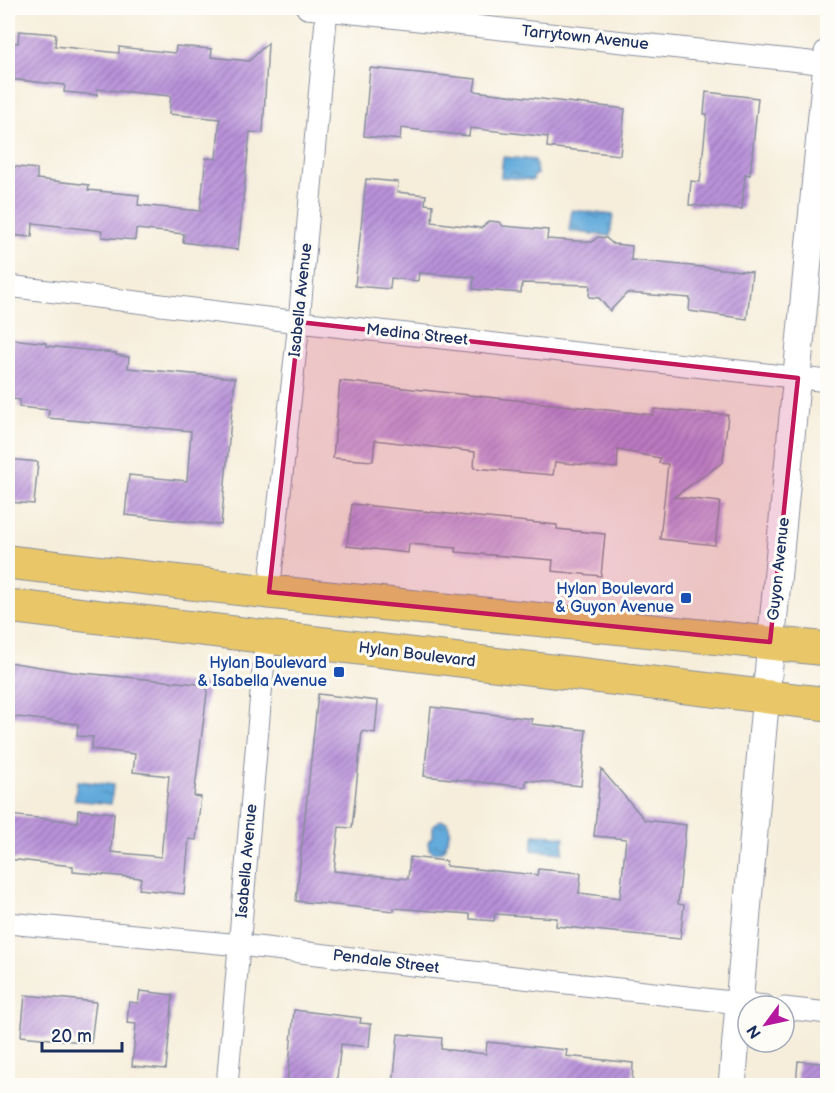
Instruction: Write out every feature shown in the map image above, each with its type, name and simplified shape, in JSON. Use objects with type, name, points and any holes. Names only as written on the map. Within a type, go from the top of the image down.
[{"type":"main road","points":[[8,562],[269,592],[828,649]]},
{"type":"main road","name":"Hylan Boulevard","points":[[8,606],[266,636],[565,675],[828,704]]},
{"type":"street","name":"Tarrytown Avenue","points":[[320,8],[827,60]]},
{"type":"street","name":"Isabella Avenue","points":[[269,592],[299,322],[320,8]]},
{"type":"street","name":"Guyon Avenue","points":[[753,994],[765,697],[798,378],[827,60]]},
{"type":"street","name":"Medina Street","points":[[8,286],[299,322],[828,381]]},
{"type":"street","name":"Isabella Avenue","points":[[227,1086],[266,636]]},
{"type":"street","name":"Pendale Street","points":[[8,923],[240,945],[736,1002]]},
{"type":"street","points":[[796,1009],[828,1013]]},
{"type":"street","name":"Guyon Avenue","points":[[732,1086],[740,1054]]},
{"type":"highlighted area","points":[[299,322],[798,378],[770,642],[269,592]]},
{"type":"water","points":[[503,157],[535,160],[537,175],[534,175],[533,180],[501,177]]},
{"type":"water","points":[[572,210],[613,215],[610,236],[569,231]]},
{"type":"water","points":[[77,781],[113,785],[111,804],[75,800]]},
{"type":"water","points":[[440,820],[447,822],[450,830],[444,850],[435,853],[429,849],[428,842],[433,835],[433,825]]},
{"type":"water","points":[[534,834],[564,837],[563,853],[532,850]]},
{"type":"building","points":[[19,31],[56,34],[55,46],[119,53],[119,47],[175,53],[176,46],[212,49],[211,57],[249,61],[268,43],[263,133],[250,132],[238,250],[183,242],[184,234],[136,229],[135,240],[102,237],[102,231],[33,223],[32,237],[8,235],[8,166],[37,169],[37,179],[89,185],[88,190],[139,195],[138,205],[200,211],[206,158],[216,159],[220,119],[169,114],[171,96],[97,89],[97,95],[64,92],[65,85],[8,79],[8,42],[18,43]]},
{"type":"building","points":[[370,68],[476,79],[474,91],[625,109],[620,155],[547,147],[548,137],[470,128],[469,136],[401,128],[400,140],[364,136]]},
{"type":"building","points":[[706,92],[758,98],[750,175],[745,174],[742,209],[689,205],[691,181],[700,182],[707,114],[704,114]]},
{"type":"building","points":[[366,179],[398,182],[397,192],[426,195],[425,204],[433,205],[432,222],[481,228],[489,221],[499,222],[503,226],[548,230],[547,239],[592,242],[598,237],[606,238],[613,244],[632,246],[631,260],[752,272],[747,319],[689,311],[690,298],[627,293],[610,311],[599,298],[589,297],[590,285],[522,283],[521,293],[473,289],[474,277],[419,273],[418,281],[391,278],[390,289],[355,286]]},
{"type":"building","points":[[12,339],[46,343],[46,346],[116,353],[116,355],[129,357],[128,368],[235,378],[221,525],[125,515],[129,475],[187,481],[191,431],[48,418],[49,410],[19,407],[20,400],[8,398]]},
{"type":"building","points":[[340,381],[653,415],[654,409],[728,415],[723,462],[674,497],[720,502],[715,545],[660,539],[668,464],[659,463],[660,458],[618,450],[617,468],[555,462],[553,475],[474,468],[475,452],[375,440],[373,461],[333,458]]},
{"type":"building","points":[[8,459],[38,462],[34,504],[8,502]]},
{"type":"building","points":[[352,504],[557,525],[557,529],[605,534],[601,576],[552,571],[553,560],[456,552],[456,548],[409,544],[408,553],[347,546]]},
{"type":"building","points":[[8,662],[72,672],[208,685],[194,796],[201,797],[196,840],[189,839],[184,894],[139,889],[141,878],[73,872],[73,866],[8,859],[8,815],[77,822],[78,810],[114,813],[111,852],[161,857],[169,776],[133,772],[135,754],[91,749],[93,737],[77,736],[78,724],[8,716]]},
{"type":"building","points":[[318,694],[378,701],[375,733],[362,731],[352,828],[339,827],[334,871],[408,879],[410,857],[446,861],[446,866],[537,875],[538,869],[581,873],[579,893],[620,898],[626,839],[594,836],[601,769],[645,820],[686,825],[678,904],[684,905],[680,939],[556,926],[557,918],[495,914],[494,921],[470,919],[470,914],[394,908],[394,911],[296,901]]},
{"type":"building","points":[[431,707],[532,719],[531,724],[586,730],[581,786],[526,780],[526,787],[424,776]]},
{"type":"building","points":[[140,991],[173,995],[166,1069],[132,1066],[136,1024],[127,1023],[129,1002],[138,1003]]},
{"type":"building","points":[[25,995],[96,1002],[91,1043],[21,1036]]},
{"type":"building","points":[[294,1010],[361,1018],[360,1023],[371,1024],[369,1047],[341,1044],[336,1086],[287,1086]]},
{"type":"building","points":[[398,1034],[442,1038],[441,1049],[486,1054],[487,1042],[567,1050],[566,1056],[633,1063],[632,1086],[393,1086]]},
{"type":"building","points":[[798,1061],[828,1064],[828,1086],[796,1086]]},
{"type":"place","name":"Hylan Boulevard & Guyon Avenue","points":[[686,598]]},
{"type":"place","name":"Hylan Boulevard & Isabella Avenue","points":[[339,672]]}]
